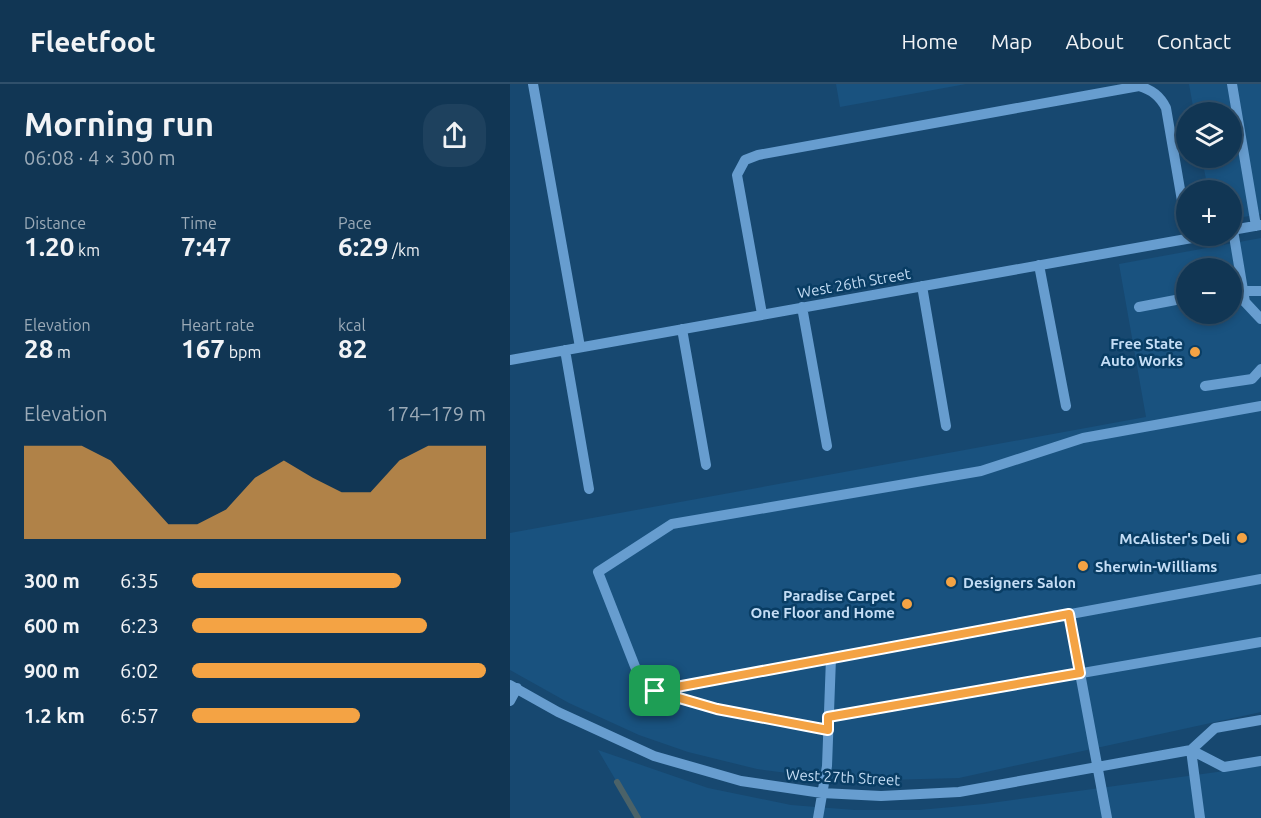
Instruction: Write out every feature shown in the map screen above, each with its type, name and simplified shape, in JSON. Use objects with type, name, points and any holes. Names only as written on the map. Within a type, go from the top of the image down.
[{"type":"street","points":[[533,84],[579,347]]},
{"type":"street","points":[[1232,84],[1256,188],[1259,225],[1242,228]]},
{"type":"street","points":[[762,314],[737,175],[745,160],[758,155],[1139,86],[1150,89],[1162,99],[1166,108],[1178,180]]},
{"type":"street","name":"West 26th Street","points":[[510,360],[1176,239]]},
{"type":"street","points":[[1235,246],[1245,302],[1261,319]]},
{"type":"street","points":[[1039,265],[1066,406]]},
{"type":"street","points":[[922,286],[946,426]]},
{"type":"street","points":[[1244,291],[1261,291]]},
{"type":"street","points":[[1139,307],[1176,300]]},
{"type":"street","points":[[802,307],[827,446]]},
{"type":"street","points":[[682,329],[706,465]]},
{"type":"street","points":[[565,350],[589,489]]},
{"type":"street","points":[[1205,387],[1252,379],[1261,369]]},
{"type":"street","points":[[828,730],[717,709],[655,691],[644,682],[636,669],[598,572],[672,524],[981,471],[1083,438],[1261,406]]},
{"type":"street","points":[[655,691],[1261,579]]},
{"type":"street","points":[[1069,614],[1107,818]]},
{"type":"street","points":[[828,717],[1261,642]]},
{"type":"street","points":[[818,818],[827,766],[831,658]]},
{"type":"street","points":[[510,701],[513,687]]},
{"type":"street","name":"West 27th Street","points":[[513,687],[558,712],[654,756],[741,781],[822,793],[891,796],[959,792],[1191,750]]},
{"type":"street","points":[[1191,750],[1215,728],[1261,720]]},
{"type":"street","points":[[1191,750],[1224,767],[1261,761]]},
{"type":"street","points":[[1191,750],[1200,818]]},
{"type":"shaded area","points":[[836,84],[966,84],[840,107]]},
{"type":"shaded area","points":[[1189,84],[1261,84],[1261,214],[1242,217],[1242,180],[1206,180],[1204,168],[1242,168],[1242,102],[1192,102]]},
{"type":"shaded area","points":[[1261,238],[1261,712],[959,778],[849,781],[757,769],[688,752],[639,735],[569,703],[510,670],[510,533],[1146,417],[1119,264],[1217,246],[1242,246],[1242,241]]},
{"type":"shaded area","points":[[598,750],[708,788],[791,805],[855,810],[919,810],[984,804],[1261,766],[1261,818],[638,818]]},
{"type":"waterway","points":[[617,782],[638,818]]},
{"type":"place","name":"Free State Auto Works","points":[[1195,352]]},
{"type":"place","name":"McAlister's Deli","points":[[1242,538]]},
{"type":"place","name":"Sherwin-Williams","points":[[1083,566]]},
{"type":"place","name":"Designers Salon","points":[[951,582]]},
{"type":"place","name":"Paradise Carpet One Floor and Home","points":[[907,604]]},
{"type":"route","points":[[1069,614],[1080,673],[828,717],[828,730],[717,709],[655,691],[1069,614]]}]
